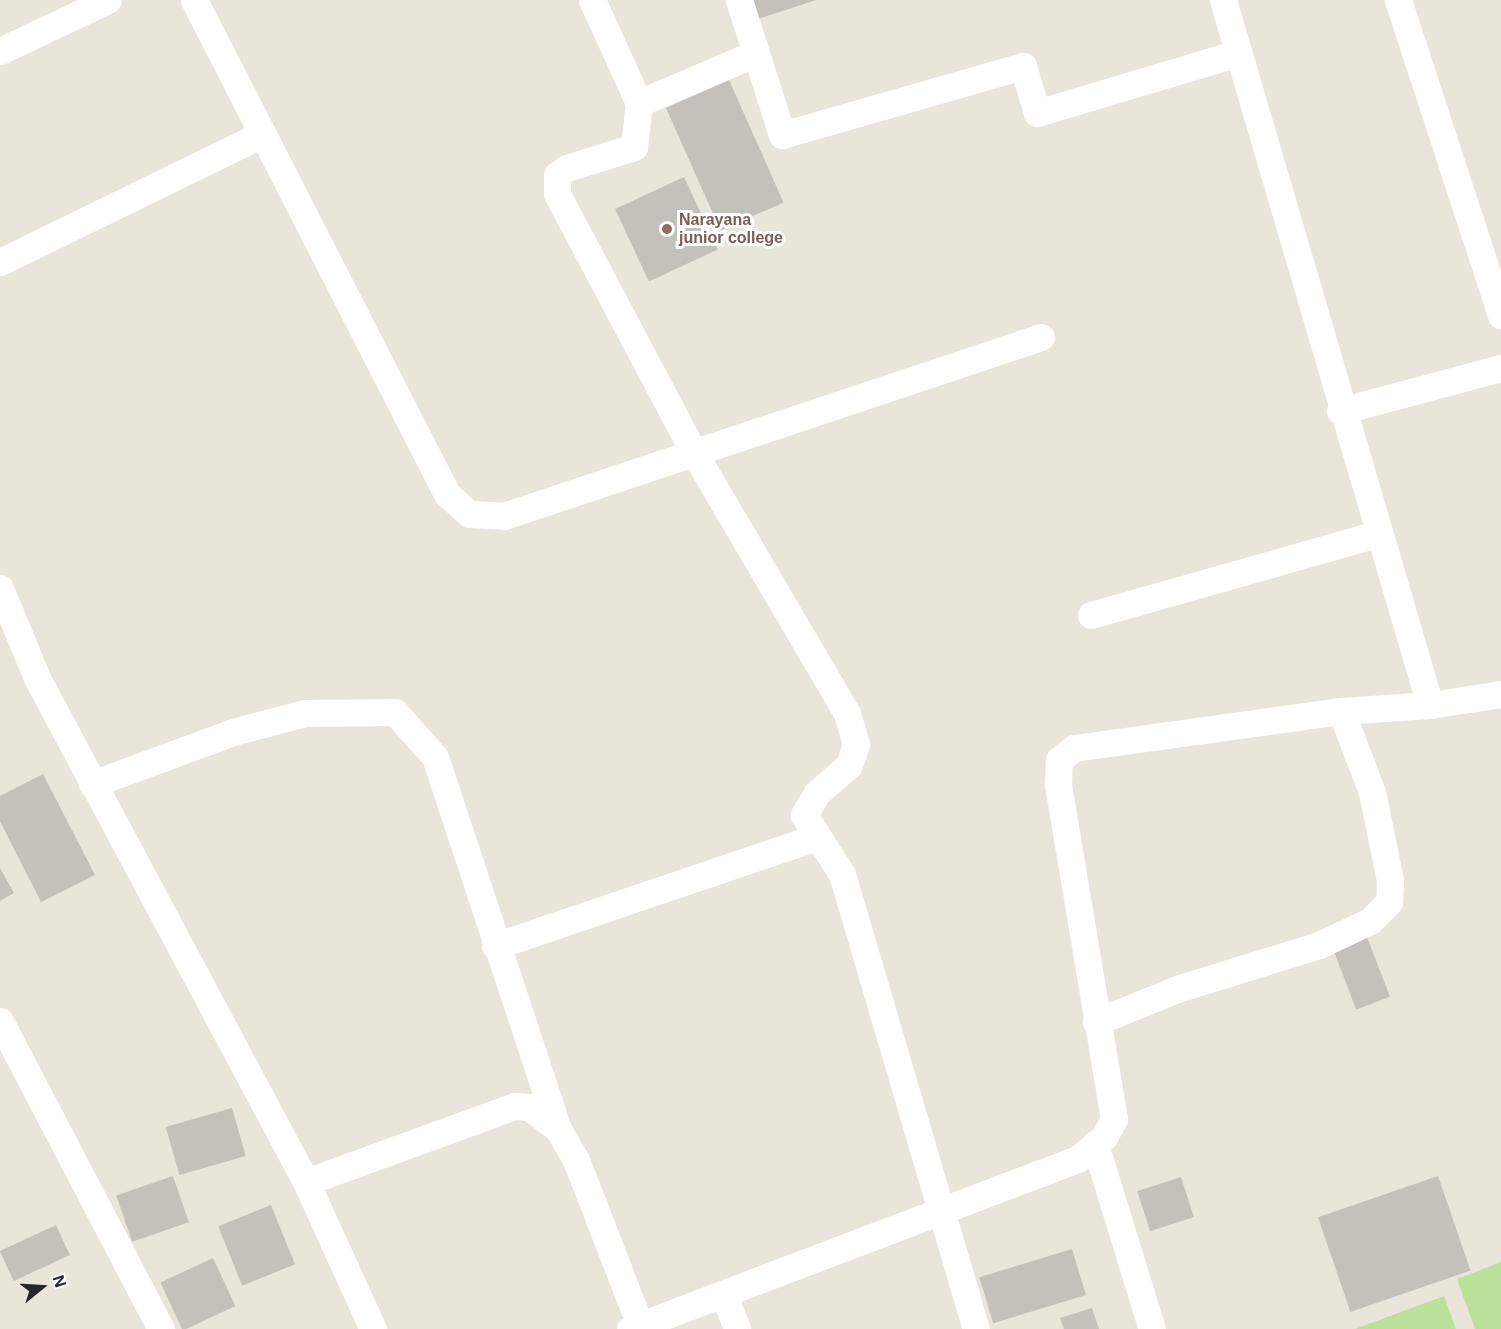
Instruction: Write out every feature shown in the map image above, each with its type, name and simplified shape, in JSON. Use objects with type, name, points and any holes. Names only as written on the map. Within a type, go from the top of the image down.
[{"type":"street","points":[[0,51],[108,0]]},
{"type":"street","points":[[194,0],[447,495],[469,514],[504,516],[696,456],[1041,337]]},
{"type":"street","points":[[592,0],[639,104],[634,147],[567,168],[557,175],[557,194],[696,456],[847,713],[856,744],[849,765],[817,793],[804,815],[814,838],[842,874],[976,1329]]},
{"type":"street","points":[[739,0],[782,135],[1023,66],[1037,113],[1238,53]]},
{"type":"street","points":[[1223,0],[1340,411],[1430,705]]},
{"type":"street","points":[[1398,0],[1501,316]]},
{"type":"street","points":[[639,104],[756,53]]},
{"type":"street","points":[[0,262],[262,134]]},
{"type":"street","points":[[1340,411],[1501,368]]},
{"type":"street","points":[[1091,615],[1378,534]]},
{"type":"street","points":[[0,588],[37,678],[306,1182],[373,1329]]},
{"type":"street","points":[[92,784],[233,732],[305,713],[395,712],[435,757],[495,946],[558,1129],[576,1160],[635,1327],[724,1296],[941,1208],[1079,1158],[1095,1144],[1114,1119],[1096,1022],[1059,760],[1074,748],[1096,742],[1341,711],[1430,705],[1501,694]]},
{"type":"street","points":[[1096,1022],[1177,988],[1319,945],[1370,921],[1389,903],[1390,880],[1372,792],[1341,711]]},
{"type":"street","points":[[495,946],[814,838]]},
{"type":"street","points":[[0,1021],[161,1329]]},
{"type":"street","points":[[306,1182],[515,1106],[529,1107],[558,1129]]},
{"type":"street","points":[[1095,1144],[1152,1329]]},
{"type":"street","points":[[724,1296],[737,1329]]},
{"type":"green space","points":[[1501,1262],[1501,1329],[1475,1329],[1457,1279]]},
{"type":"green space","points":[[1444,1296],[1456,1329],[1355,1329]]},
{"type":"building","points":[[745,0],[816,0],[752,21]]},
{"type":"building","points":[[729,80],[784,202],[720,230],[666,108]]},
{"type":"building","name":"Narayana junior college","points":[[684,177],[718,250],[649,282],[615,209]]},
{"type":"building","points":[[43,774],[95,875],[41,902],[0,821],[0,796]]},
{"type":"building","points":[[0,868],[14,893],[0,901]]},
{"type":"building","points":[[1367,937],[1390,997],[1356,1010],[1333,950]]},
{"type":"building","points":[[232,1108],[246,1156],[179,1175],[166,1127]]},
{"type":"building","points":[[173,1176],[189,1222],[132,1242],[116,1196]]},
{"type":"building","points":[[1438,1176],[1471,1271],[1350,1312],[1318,1217]]},
{"type":"building","points":[[1181,1177],[1194,1217],[1150,1231],[1137,1191]]},
{"type":"building","points":[[271,1205],[295,1264],[242,1286],[218,1226]]},
{"type":"building","points":[[56,1225],[70,1255],[14,1281],[0,1251]]},
{"type":"building","points":[[1072,1249],[1086,1295],[993,1323],[979,1277]]},
{"type":"building","points":[[213,1258],[235,1306],[182,1329],[160,1283]]},
{"type":"building","points":[[1092,1308],[1099,1329],[1064,1329],[1060,1318]]},
{"type":"place","name":"Narayana junior college","points":[[667,229]]}]
